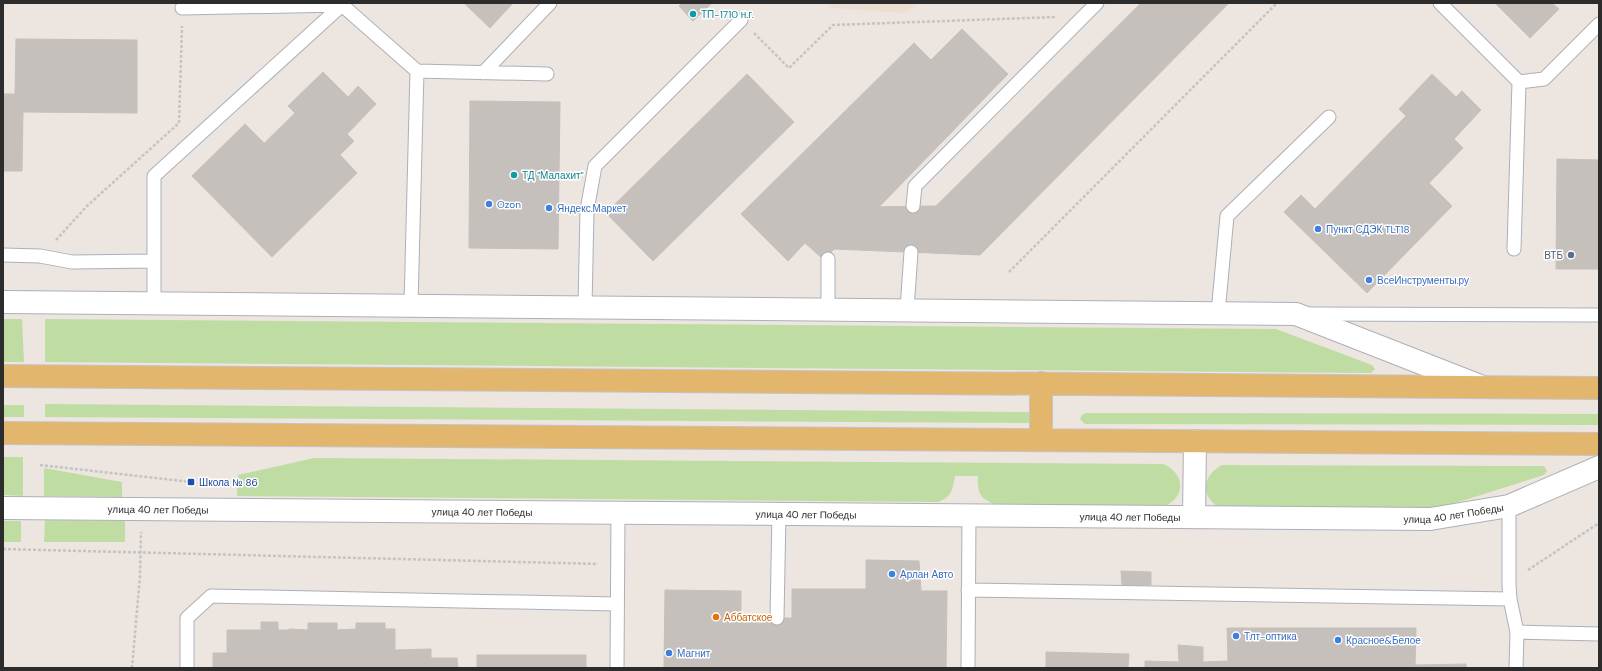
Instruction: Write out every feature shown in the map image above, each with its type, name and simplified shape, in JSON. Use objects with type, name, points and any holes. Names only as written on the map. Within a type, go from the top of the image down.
[{"type":"main road","points":[[3,376],[1599,388]]},
{"type":"main road","points":[[1041,383],[1042,440]]},
{"type":"main road","points":[[3,433],[1599,444]]},
{"type":"street","points":[[3,302],[828,308],[1296,314],[1480,386]]},
{"type":"street","points":[[1194,517],[1195,441]]},
{"type":"street","name":"улица 40 лет Победы","points":[[3,508],[1430,519],[1509,506],[1599,467]]},
{"type":"lane","points":[[483,73],[550,3]]},
{"type":"lane","points":[[913,206],[915,186],[1097,3]]},
{"type":"lane","points":[[1440,3],[1518,82],[1514,249]]},
{"type":"lane","points":[[182,8],[342,4],[417,71],[547,74]]},
{"type":"lane","points":[[154,303],[154,176],[342,4]]},
{"type":"lane","points":[[585,307],[587,210],[595,166],[741,20]]},
{"type":"lane","points":[[1518,82],[1544,79],[1599,24]]},
{"type":"lane","points":[[411,305],[417,71]]},
{"type":"lane","points":[[1218,313],[1227,216],[1329,117]]},
{"type":"lane","points":[[907,309],[911,252]]},
{"type":"lane","points":[[3,255],[40,256],[72,262],[154,261]]},
{"type":"lane","points":[[828,259],[828,308]]},
{"type":"lane","points":[[1296,314],[1599,315]]},
{"type":"lane","points":[[1509,506],[1509,584],[1510,599],[1517,632],[1516,668]]},
{"type":"lane","points":[[617,668],[618,513]]},
{"type":"lane","points":[[777,618],[779,514]]},
{"type":"lane","points":[[968,668],[969,515]]},
{"type":"lane","points":[[968,590],[1510,599]]},
{"type":"lane","points":[[187,668],[186,618],[211,596],[617,604]]},
{"type":"lane","points":[[1517,632],[1599,634]]},
{"type":"path","points":[[1008,272],[1277,3]]},
{"type":"path","points":[[40,256],[87,206],[179,123],[182,8]]},
{"type":"path","points":[[741,20],[789,68],[833,25],[1084,16]]},
{"type":"path","points":[[40,465],[190,482]]},
{"type":"path","points":[[132,668],[141,552],[141,509]]},
{"type":"path","points":[[1509,584],[1566,543],[1599,523]]},
{"type":"path","points":[[3,549],[618,565]]},
{"type":"shaded area","points":[[825,3],[918,3],[904,13],[831,8]]},
{"type":"green space","points":[[3,319],[22,319],[24,362],[3,362]]},
{"type":"green space","points":[[45,319],[1276,329],[1372,365],[1375,369],[1371,373],[45,362]]},
{"type":"green space","points":[[45,404],[1029,412],[1031,422],[45,417]]},
{"type":"green space","points":[[3,405],[24,405],[24,417],[3,417]]},
{"type":"green space","points":[[1086,413],[1599,414],[1599,425],[1085,424],[1080,419],[1082,415]]},
{"type":"green space","points":[[3,457],[23,457],[23,496],[3,495]]},
{"type":"green space","points":[[314,458],[1163,464],[1175,472],[1180,483],[1180,489],[1178,495],[1167,505],[999,506],[981,496],[978,488],[978,476],[955,476],[951,492],[947,497],[938,502],[237,496],[238,475]]},
{"type":"green space","points":[[1222,465],[1544,466],[1547,471],[1544,475],[1433,510],[1217,506],[1208,496],[1206,484],[1211,474]]},
{"type":"green space","points":[[44,468],[122,482],[122,497],[44,496]]},
{"type":"green space","points":[[45,520],[125,521],[125,542],[44,542]]},
{"type":"green space","points":[[3,521],[21,521],[21,542],[3,542]]},
{"type":"building","points":[[464,3],[513,3],[490,28]]},
{"type":"building","name":"ТП-1710 н.г.","points":[[682,3],[712,3],[693,21],[679,6]]},
{"type":"building","points":[[1141,3],[1229,3],[980,255],[936,206]]},
{"type":"building","points":[[1495,3],[1552,3],[1559,9],[1530,38]]},
{"type":"building","points":[[962,29],[1008,74],[879,207],[861,207],[827,174],[793,210],[834,249],[824,260],[805,243],[788,261],[741,214],[914,43],[931,60]]},
{"type":"building","points":[[16,39],[137,40],[137,113],[23,112],[22,171],[3,171],[3,94],[15,94]]},
{"type":"building","points":[[323,72],[348,97],[358,86],[376,104],[347,134],[354,141],[289,205],[246,161],[295,113],[288,106]]},
{"type":"building","points":[[747,74],[794,122],[653,261],[606,213]]},
{"type":"building","points":[[1432,74],[1456,97],[1462,91],[1481,110],[1454,139],[1463,148],[1429,183],[1452,206],[1367,293],[1284,212],[1301,195],[1315,209],[1406,116],[1399,109]]},
{"type":"building","name":"ТД \"Малахит\"","points":[[470,101],[560,102],[558,249],[469,248]]},
{"type":"building","points":[[245,124],[264,143],[246,161],[289,205],[340,155],[357,173],[272,257],[192,176]]},
{"type":"building","points":[[1557,159],[1599,160],[1599,269],[1556,269]]},
{"type":"building","points":[[827,174],[861,207],[936,206],[980,255],[834,249],[793,210]]},
{"type":"building","points":[[866,560],[919,561],[921,591],[947,591],[946,668],[664,668],[665,590],[741,591],[741,618],[792,618],[792,589],[866,589]]},
{"type":"building","points":[[1121,571],[1151,572],[1151,585],[1122,585]]},
{"type":"building","points":[[261,622],[278,622],[278,630],[289,630],[289,668],[213,668],[213,653],[227,653],[227,630],[261,630]]},
{"type":"building","points":[[308,623],[337,623],[337,630],[356,629],[356,623],[385,623],[385,629],[395,629],[395,650],[431,649],[431,658],[457,658],[458,668],[289,668],[289,629],[308,630]]},
{"type":"building","points":[[1227,628],[1416,628],[1415,665],[1466,664],[1466,668],[1145,668],[1145,661],[1179,662],[1178,645],[1203,647],[1203,662],[1228,661]]},
{"type":"building","points":[[1046,652],[1129,654],[1128,668],[1046,668]]},
{"type":"building","points":[[477,655],[586,655],[586,668],[477,668]]},
{"type":"place","name":"ТП-1710 н.г.","points":[[693,14]]},
{"type":"place","name":"ТД \"Малахит\"","points":[[514,175]]},
{"type":"place","name":"Ozon","points":[[489,204]]},
{"type":"place","name":"Яндекс.Маркет","points":[[549,208]]},
{"type":"place","name":"Пункт СДЭК TLT18","points":[[1318,229]]},
{"type":"place","name":"ВТБ","points":[[1571,255]]},
{"type":"place","name":"ВсеИнструменты.ру","points":[[1369,280]]},
{"type":"place","name":"Школа № 86","points":[[191,482]]},
{"type":"place","name":"Арлан Авто","points":[[892,574]]},
{"type":"place","name":"Аббатское","points":[[716,617]]},
{"type":"place","name":"Тлт-оптика","points":[[1236,636]]},
{"type":"place","name":"Красное&Белое","points":[[1338,640]]},
{"type":"place","name":"Магнит","points":[[669,653]]}]
